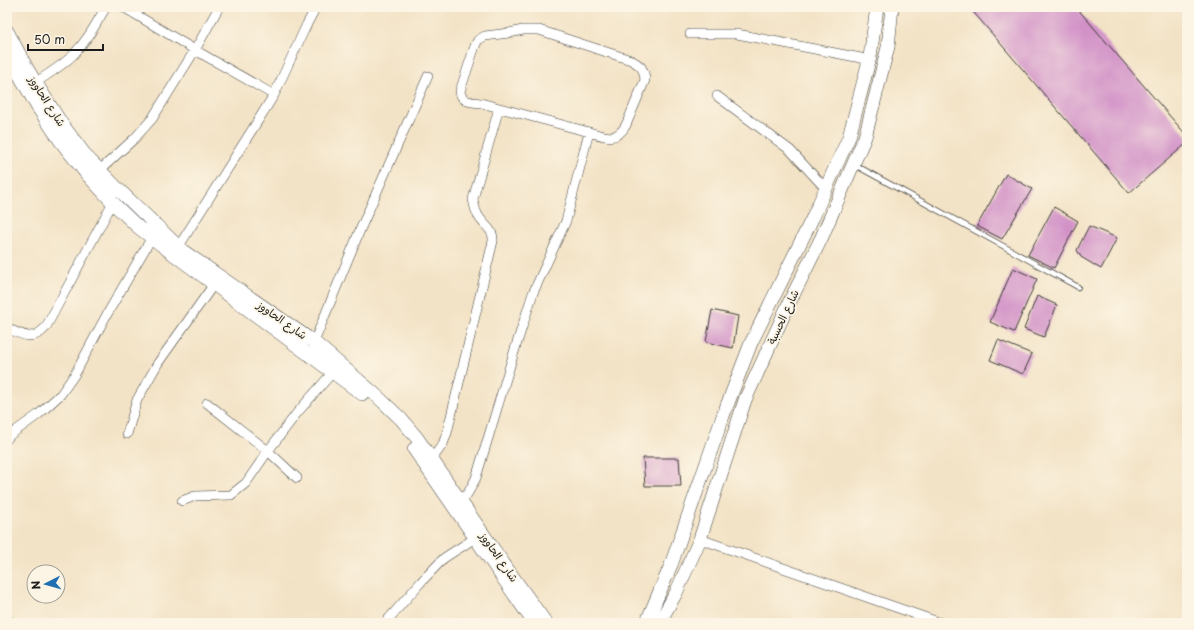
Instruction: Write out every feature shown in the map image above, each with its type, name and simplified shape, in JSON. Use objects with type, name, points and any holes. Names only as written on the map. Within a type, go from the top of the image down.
[{"type":"main road","name":"شارع الحسبة","points":[[645,623],[671,565],[723,416],[751,343],[813,218],[849,137],[869,62],[876,7]]},
{"type":"main road","name":"شارع الحسبة","points":[[659,623],[676,593],[700,539],[745,400],[790,301],[821,239],[865,137],[888,47],[892,7]]},
{"type":"main road","name":"شارع الحاووز","points":[[7,30],[35,83],[61,123],[86,156],[100,170],[183,251],[314,342],[378,397],[401,419],[418,438],[546,623]]},
{"type":"main road","name":"شارع الحاووز","points":[[7,54],[37,106],[62,143],[85,172],[112,202],[138,227],[367,398],[392,422],[411,444],[534,623]]},
{"type":"street","points":[[35,83],[72,56],[87,39],[106,7]]},
{"type":"street","points":[[123,7],[274,95]]},
{"type":"street","points":[[100,170],[135,138],[152,119],[195,50],[219,7]]},
{"type":"street","points":[[179,246],[274,95],[306,24],[316,7]]},
{"type":"street","points":[[524,30],[539,30],[633,61],[643,70],[645,80],[626,125],[622,131],[614,136],[607,137],[499,108],[481,103],[468,102],[463,99],[460,94],[475,45],[478,40],[485,36],[524,30]]},
{"type":"street","points":[[690,34],[737,34],[861,58],[869,62]]},
{"type":"street","points":[[314,342],[360,230],[428,76]]},
{"type":"street","points":[[717,96],[790,150],[826,189]]},
{"type":"street","points":[[432,459],[443,444],[447,433],[493,241],[492,232],[479,217],[473,199],[499,108]]},
{"type":"street","points":[[461,501],[468,493],[476,478],[533,293],[566,221],[589,132]]},
{"type":"street","points":[[7,328],[26,336],[34,335],[43,329],[112,202]]},
{"type":"street","points":[[7,439],[10,435],[39,414],[61,394],[75,374],[106,316],[152,237]]},
{"type":"street","points":[[127,434],[137,400],[158,363],[214,284]]},
{"type":"street","points":[[182,501],[195,496],[231,495],[246,483],[297,413],[333,372]]},
{"type":"street","points":[[206,403],[268,451],[297,478]]},
{"type":"street","points":[[385,623],[444,558],[475,538]]},
{"type":"street","points":[[700,539],[942,623]]},
{"type":"street","points":[[7,621],[14,623]]},
{"type":"lane","points":[[854,164],[1078,287]]},
{"type":"building","points":[[969,7],[1076,7],[1187,136],[1187,143],[1129,193]]},
{"type":"building","points":[[1006,174],[1032,189],[1002,239],[977,226]]},
{"type":"building","points":[[1054,207],[1078,221],[1054,268],[1028,255]]},
{"type":"building","points":[[1089,226],[1117,238],[1101,269],[1081,257],[1077,250]]},
{"type":"building","points":[[1013,268],[1037,279],[1014,332],[990,322]]},
{"type":"building","points":[[1037,296],[1057,305],[1044,337],[1024,329]]},
{"type":"building","points":[[712,310],[738,316],[733,348],[706,342]]},
{"type":"building","points":[[998,340],[1032,354],[1023,374],[990,360]]},
{"type":"building","points":[[643,458],[679,458],[681,486],[645,486]]}]
